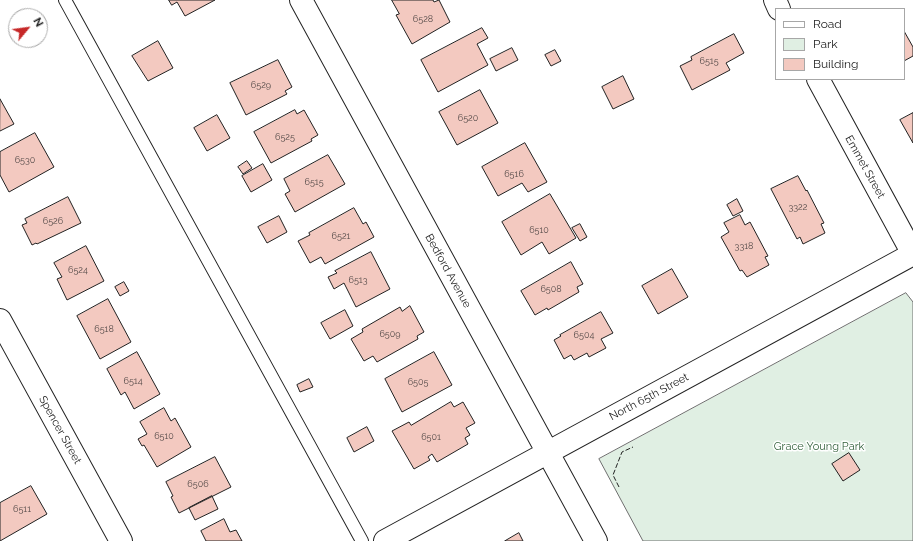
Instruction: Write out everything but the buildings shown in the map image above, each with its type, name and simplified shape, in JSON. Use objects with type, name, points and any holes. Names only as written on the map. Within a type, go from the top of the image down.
[{"type":"street","name":"Bedford Avenue","points":[[301,0],[596,541]]},
{"type":"street","name":"Emmet Street","points":[[819,80],[913,254]]},
{"type":"street","name":"North 65th Street","points":[[385,541],[913,254]]},
{"type":"street","name":"Spencer Street","points":[[0,320],[121,541]]},
{"type":"lane","points":[[66,0],[362,541]]},
{"type":"green space","name":"Grace Young Park","points":[[906,293],[913,302],[913,541],[643,541],[599,459]]},
{"type":"fence","points":[[619,487],[613,475],[622,452],[633,447]]}]
